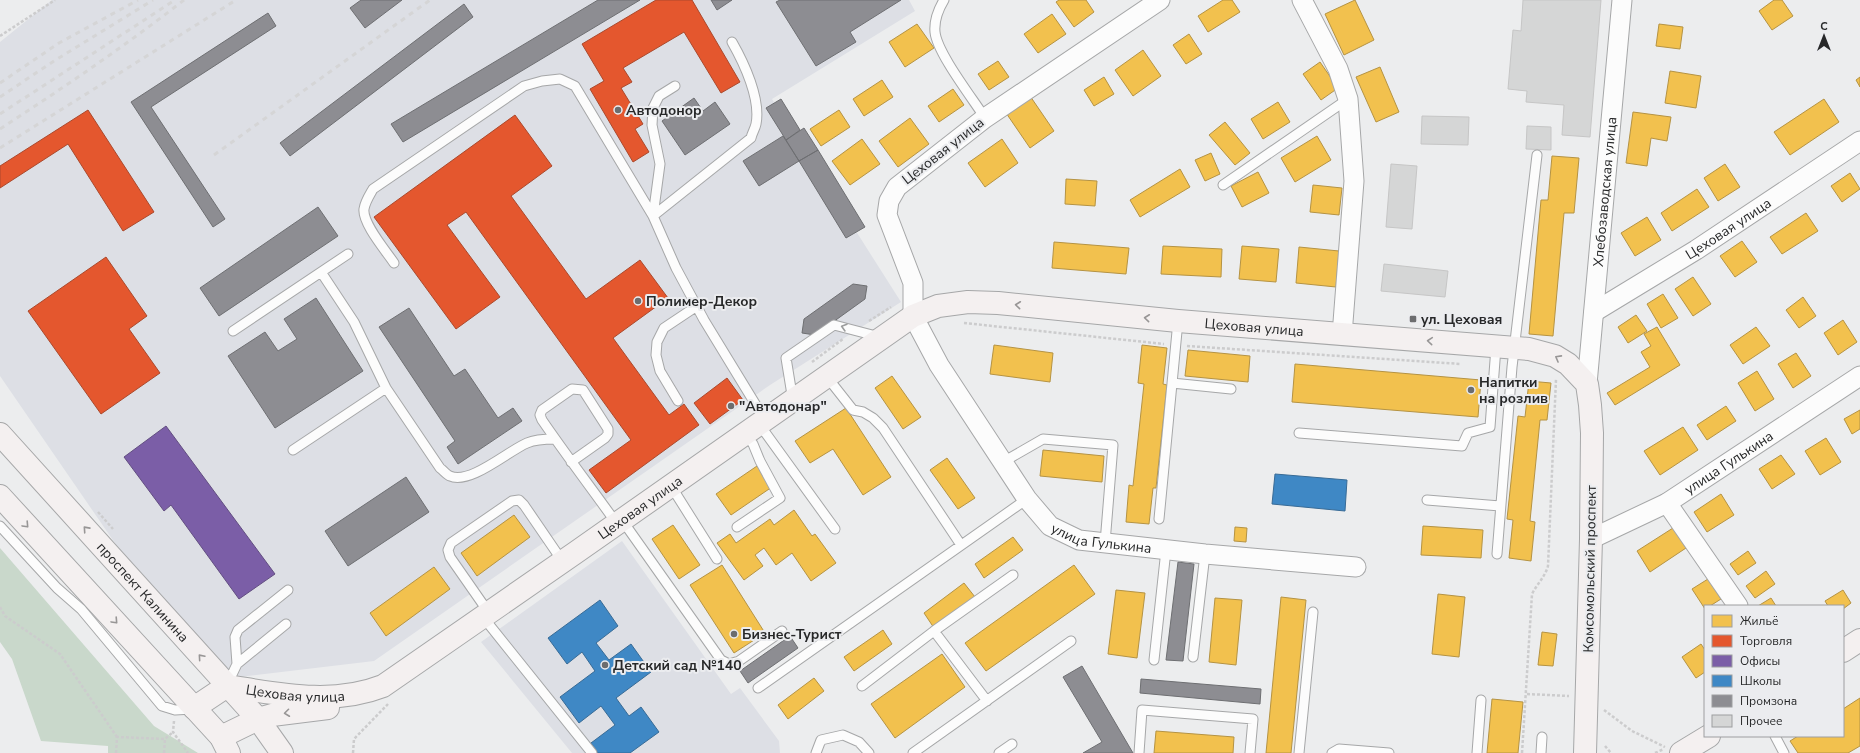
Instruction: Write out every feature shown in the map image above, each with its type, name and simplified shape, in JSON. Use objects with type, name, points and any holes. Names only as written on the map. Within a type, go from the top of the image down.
[{"type":"main road","name":"Цеховая улица","points":[[225,745],[258,719],[272,715],[331,708],[349,702],[365,693],[383,686],[563,562],[913,316],[938,306],[968,302],[998,303],[1178,321],[1506,347],[1544,352],[1555,356],[1568,364],[1587,384]]},
{"type":"main road","name":"Комсомольский проспект","points":[[1587,384],[1592,433],[1588,750]]},
{"type":"main road","name":"проспект Калинина","points":[[0,434],[258,719],[282,753]]},
{"type":"main road","points":[[0,496],[184,709],[225,745]]},
{"type":"main road","points":[[1844,650],[1860,640]]},
{"type":"main road","name":"Цеховая улица","points":[[227,686],[287,696],[344,696],[365,693]]},
{"type":"main road","points":[[184,709],[227,686]]},
{"type":"main road","points":[[1674,750],[1706,737]]},
{"type":"street","name":"Цеховая улица","points":[[913,316],[913,283],[887,215],[889,201],[897,187],[985,118],[1160,0]]},
{"type":"street","points":[[1302,0],[1338,69],[1348,99],[1354,181],[1342,335]]},
{"type":"street","name":"Хлебозаводская улица","points":[[1587,384],[1622,0]]},
{"type":"street","name":"Цеховая улица","points":[[1594,312],[1696,250],[1860,141]]},
{"type":"street","name":"улица Гулькина","points":[[913,316],[939,365],[1027,499],[1050,526],[1079,540],[1205,554],[1356,567]]},
{"type":"street","name":"улица Гулькина","points":[[1591,539],[1667,503],[1860,376]]},
{"type":"street","points":[[1667,503],[1737,605]]},
{"type":"lane","points":[[944,0],[940,7],[936,22],[935,34],[942,52],[985,118]]},
{"type":"lane","points":[[653,216],[751,138],[756,123],[755,102],[743,60],[732,42]]},
{"type":"lane","points":[[394,263],[367,223],[364,211],[367,200],[373,190],[524,86],[542,81],[560,79],[575,86],[653,216],[676,268],[697,306],[756,426],[836,529]]},
{"type":"lane","points":[[653,216],[660,164],[652,125],[653,108],[659,96],[675,86]]},
{"type":"lane","points":[[1223,185],[1348,99]]},
{"type":"lane","points":[[1299,433],[1462,446],[1468,433],[1490,427],[1506,347],[1537,154]]},
{"type":"lane","points":[[233,331],[348,254]]},
{"type":"lane","points":[[321,272],[354,322],[386,388],[440,468],[450,476],[458,477],[476,474],[529,442],[544,438],[555,438]]},
{"type":"lane","points":[[678,401],[660,371],[656,355],[657,342],[664,328],[697,306]]},
{"type":"lane","points":[[1158,519],[1178,321]]},
{"type":"lane","points":[[793,401],[786,358],[834,325],[881,338]]},
{"type":"lane","points":[[1497,554],[1512,367],[1506,347]]},
{"type":"lane","points":[[827,377],[853,410],[868,415],[883,428],[961,545]]},
{"type":"lane","points":[[1172,383],[1231,389]]},
{"type":"lane","points":[[293,450],[386,388]]},
{"type":"lane","points":[[572,462],[605,438],[608,434],[608,429],[583,390],[572,389],[542,410],[540,415],[542,420],[572,462],[619,522],[721,660],[729,664],[739,661],[782,631]]},
{"type":"lane","points":[[738,527],[780,498],[760,461],[753,444],[756,426]]},
{"type":"lane","points":[[1003,462],[1043,439],[1113,445],[1105,543]]},
{"type":"lane","points":[[671,486],[717,559]]},
{"type":"lane","points":[[758,688],[1027,499]]},
{"type":"lane","points":[[563,562],[519,500],[512,501],[451,543],[448,550],[450,557],[486,615],[592,753]]},
{"type":"lane","points":[[1427,500],[1500,506]]},
{"type":"lane","points":[[0,526],[57,588],[82,609],[162,706],[184,709]]},
{"type":"lane","points":[[1154,660],[1166,550]]},
{"type":"lane","points":[[1193,657],[1205,554]]},
{"type":"lane","points":[[862,686],[934,631],[1013,575]]},
{"type":"lane","points":[[237,664],[235,637],[238,630],[288,590]]},
{"type":"lane","points":[[1299,753],[1313,612]]},
{"type":"lane","points":[[227,686],[237,664],[286,624]]},
{"type":"lane","points":[[934,631],[987,701]]},
{"type":"lane","points":[[913,753],[1071,641]]},
{"type":"lane","points":[[1476,753],[1481,700]]},
{"type":"lane","points":[[1139,753],[1142,710],[1253,719],[1250,753]]},
{"type":"lane","points":[[816,753],[821,740],[843,735],[859,742],[869,753]]},
{"type":"lane","points":[[1541,753],[1542,737]]},
{"type":"lane","points":[[1776,737],[1785,753]]},
{"type":"lane","points":[[999,753],[1012,744]]},
{"type":"lane","points":[[1332,753],[1339,749],[1389,753]]},
{"type":"path","points":[[0,36],[55,0]]},
{"type":"path","points":[[959,322],[1175,345],[1466,364]]},
{"type":"path","points":[[1522,753],[1527,694],[1532,594],[1535,587],[1546,574],[1548,566],[1556,378],[1553,374]]},
{"type":"path","points":[[95,510],[106,520],[115,532]]},
{"type":"path","points":[[0,607],[5,616],[60,654],[117,737],[116,753]]},
{"type":"path","points":[[1527,694],[1570,696]]},
{"type":"path","points":[[352,753],[354,739],[393,700]]},
{"type":"path","points":[[117,737],[165,739],[173,732],[184,709]]},
{"type":"path","points":[[1602,709],[1632,731],[1674,750]]},
{"type":"path","points":[[173,732],[188,753]]},
{"type":"path","points":[[164,753],[165,739]]},
{"type":"shaded area","points":[[52,0],[909,0],[915,11],[772,99],[901,302],[770,385],[374,661],[223,679],[139,578],[0,376],[0,42]]},
{"type":"shaded area","name":"Детский сад №140","points":[[622,541],[731,694],[740,688],[779,741],[780,753],[572,753],[481,642]]},
{"type":"green space","points":[[0,548],[154,726],[198,753],[108,753],[108,746],[41,741],[12,659],[0,642]]},
{"type":"building: Жильё","points":[[1059,0],[1086,0],[1094,12],[1074,27],[1056,2]]},
{"type":"building: Жильё","points":[[1223,0],[1232,0],[1240,12],[1208,32],[1198,16]]},
{"type":"building: Жильё","points":[[1355,0],[1374,40],[1344,55],[1325,14]]},
{"type":"building: Жильё","points":[[1774,0],[1782,0],[1793,16],[1772,30],[1759,11]]},
{"type":"building: Жильё","points":[[1052,14],[1066,34],[1038,53],[1024,34]]},
{"type":"building: Жильё","points":[[917,24],[934,48],[905,67],[889,42]]},
{"type":"building: Жильё","points":[[1659,24],[1683,27],[1680,49],[1656,46]]},
{"type":"building: Жильё","points":[[1189,34],[1202,54],[1186,64],[1173,45]]},
{"type":"building: Жильё","points":[[1143,50],[1161,76],[1133,96],[1115,70]]},
{"type":"building: Жильё","points":[[998,61],[1009,77],[989,90],[978,74]]},
{"type":"building: Жильё","points":[[1320,62],[1338,88],[1321,100],[1303,74]]},
{"type":"building: Жильё","points":[[1380,67],[1399,112],[1376,122],[1356,77]]},
{"type":"building: Жильё","points":[[1670,71],[1701,76],[1696,108],[1665,103]]},
{"type":"building: Жильё","points":[[1104,77],[1114,94],[1094,106],[1084,90]]},
{"type":"building: Жильё","points":[[1860,77],[1860,87],[1856,80]]},
{"type":"building: Жильё","points":[[882,80],[893,97],[864,116],[853,99]]},
{"type":"building: Жильё","points":[[953,89],[964,105],[939,122],[928,106]]},
{"type":"building: Жильё","points":[[1028,93],[1054,131],[1030,148],[1004,110]]},
{"type":"building: Жильё","points":[[1824,99],[1839,122],[1790,155],[1774,132]]},
{"type":"building: Жильё","points":[[1278,102],[1290,122],[1263,139],[1251,119]]},
{"type":"building: Жильё","points":[[839,110],[850,127],[821,146],[810,129]]},
{"type":"building: Жильё","points":[[1633,112],[1671,117],[1667,141],[1651,138],[1647,166],[1626,163]]},
{"type":"building: Жильё","points":[[910,118],[929,144],[898,167],[879,141]]},
{"type":"building: Жильё","points":[[1225,122],[1250,153],[1235,165],[1209,135]]},
{"type":"building: Жильё","points":[[1317,136],[1331,160],[1295,182],[1281,158]]},
{"type":"building: Жильё","points":[[862,139],[880,164],[850,185],[832,161]]},
{"type":"building: Жильё","points":[[1002,139],[1018,163],[985,187],[968,163]]},
{"type":"building: Жильё","points":[[1211,153],[1220,174],[1205,181],[1195,160]]},
{"type":"building: Жильё","points":[[1552,156],[1579,158],[1574,213],[1564,213],[1553,336],[1529,334],[1541,200],[1548,200]]},
{"type":"building: Жильё","points":[[1725,164],[1740,187],[1718,201],[1704,178]]},
{"type":"building: Жильё","points":[[1180,169],[1190,187],[1140,217],[1130,200]]},
{"type":"building: Жильё","points":[[1258,172],[1269,193],[1242,207],[1231,186]]},
{"type":"building: Жильё","points":[[1850,173],[1860,189],[1842,202],[1831,186]]},
{"type":"building: Жильё","points":[[1066,179],[1097,181],[1095,206],[1065,204]]},
{"type":"building: Жильё","points":[[1313,185],[1342,188],[1339,215],[1310,212]]},
{"type":"building: Жильё","points":[[1697,189],[1709,207],[1672,231],[1661,213]]},
{"type":"building: Жильё","points":[[1806,213],[1818,231],[1782,254],[1770,237]]},
{"type":"building: Жильё","points":[[1647,217],[1661,240],[1635,256],[1621,233]]},
{"type":"building: Жильё","points":[[1742,241],[1757,262],[1735,277],[1720,256]]},
{"type":"building: Жильё","points":[[1054,242],[1129,248],[1126,274],[1052,268]]},
{"type":"building: Жильё","points":[[1163,246],[1222,249],[1221,277],[1161,274]]},
{"type":"building: Жильё","points":[[1242,246],[1279,249],[1276,282],[1239,279]]},
{"type":"building: Жильё","points":[[1299,247],[1339,251],[1336,287],[1296,283]]},
{"type":"building: Жильё","points":[[1693,277],[1711,304],[1693,316],[1675,289]]},
{"type":"building: Жильё","points":[[1663,294],[1678,318],[1661,328],[1647,304]]},
{"type":"building: Жильё","points":[[1803,297],[1816,316],[1799,328],[1786,310]]},
{"type":"building: Жильё","points":[[1636,315],[1647,331],[1628,343],[1618,327]]},
{"type":"building: Жильё","points":[[1843,320],[1857,342],[1838,355],[1824,333]]},
{"type":"building: Жильё","points":[[1657,327],[1680,365],[1615,405],[1607,393],[1650,367],[1641,352],[1651,346],[1644,334]]},
{"type":"building: Жильё","points":[[1756,327],[1770,346],[1743,364],[1730,345]]},
{"type":"building: Жильё","points":[[994,345],[1053,353],[1050,382],[990,374]]},
{"type":"building: Жильё","points":[[1142,345],[1167,348],[1163,384],[1167,385],[1156,488],[1153,488],[1149,524],[1126,522],[1129,485],[1133,486],[1144,384],[1138,383]]},
{"type":"building: Жильё","points":[[1188,350],[1250,356],[1248,382],[1185,376]]},
{"type":"building: Жильё","points":[[1796,353],[1811,376],[1793,388],[1778,364]]},
{"type":"building: Жильё","points":[[1295,364],[1481,380],[1478,417],[1292,402]]},
{"type":"building: Жильё","points":[[1757,371],[1774,399],[1755,411],[1738,383]]},
{"type":"building: Жильё","points":[[892,376],[921,417],[903,429],[875,388]]},
{"type":"building: Жильё","points":[[1529,381],[1551,383],[1547,420],[1540,420],[1530,521],[1535,522],[1531,561],[1509,558],[1513,520],[1507,519],[1518,416],[1525,417]]},
{"type":"building: Жильё","points":[[1726,406],[1736,421],[1707,440],[1697,425]]},
{"type":"building: Жильё","points":[[846,408],[891,477],[863,495],[833,449],[810,463],[795,441]]},
{"type":"building: Жильё","points":[[1860,410],[1860,429],[1852,434],[1844,419]]},
{"type":"building: Жильё","points":[[1683,427],[1698,450],[1660,475],[1644,451]]},
{"type":"building: Жильё","points":[[1826,438],[1841,462],[1820,475],[1805,451]]},
{"type":"building: Жильё","points":[[1043,450],[1104,456],[1102,482],[1040,476]]},
{"type":"building: Жильё","points":[[1781,455],[1795,474],[1772,489],[1759,469]]},
{"type":"building: Жильё","points":[[947,458],[975,498],[958,509],[930,470]]},
{"type":"building: Жильё","points":[[757,466],[772,487],[731,515],[716,494]]},
{"type":"building: Жильё","points":[[1721,494],[1734,515],[1707,532],[1694,512]]},
{"type":"building: Жильё","points":[[794,510],[812,536],[815,534],[836,563],[811,581],[792,553],[776,565],[764,548],[755,555],[763,566],[744,580],[717,543],[730,534],[736,543],[770,519],[774,525]]},
{"type":"building: Жильё","points":[[514,515],[530,537],[477,576],[461,553]]},
{"type":"building: Жильё","points":[[673,525],[700,565],[679,579],[652,539]]},
{"type":"building: Жильё","points":[[1423,526],[1483,530],[1481,558],[1421,555]]},
{"type":"building: Жильё","points":[[1235,527],[1247,528],[1246,542],[1234,541]]},
{"type":"building: Жильё","points":[[1673,528],[1686,548],[1650,572],[1637,551]]},
{"type":"building: Жильё","points":[[1013,537],[1023,550],[984,578],[975,564]]},
{"type":"building: Жильё","points":[[1748,551],[1756,563],[1738,575],[1730,564]]},
{"type":"building: Жильё","points":[[722,565],[765,633],[734,653],[690,585]]},
{"type":"building: Жильё","points":[[1074,565],[1095,594],[986,671],[965,643]]},
{"type":"building: Жильё","points":[[434,567],[450,589],[386,636],[370,613]]},
{"type":"building: Жильё","points":[[1766,571],[1775,584],[1755,598],[1746,586]]},
{"type":"building: Жильё","points":[[1708,579],[1721,599],[1712,605],[1704,605],[1704,607],[1692,589]]},
{"type":"building: Жильё","points":[[964,583],[975,597],[934,628],[924,613]]},
{"type":"building: Жильё","points":[[1116,590],[1145,593],[1137,658],[1108,654]]},
{"type":"building: Жильё","points":[[1843,590],[1851,603],[1844,608],[1844,605],[1827,605],[1825,601]]},
{"type":"building: Жильё","points":[[1438,594],[1465,597],[1459,657],[1432,654]]},
{"type":"building: Жильё","points":[[1281,597],[1306,600],[1291,753],[1266,753]]},
{"type":"building: Жильё","points":[[1215,598],[1242,600],[1236,665],[1209,662]]},
{"type":"building: Жильё","points":[[1771,598],[1775,605],[1760,605]]},
{"type":"building: Жильё","points":[[883,630],[892,644],[854,671],[844,657]]},
{"type":"building: Жильё","points":[[1542,632],[1557,634],[1553,666],[1538,665]]},
{"type":"building: Жильё","points":[[1701,644],[1704,648],[1704,673],[1696,678],[1682,657]]},
{"type":"building: Жильё","points":[[942,654],[965,687],[895,738],[871,704]]},
{"type":"building: Жильё","points":[[814,678],[824,691],[788,719],[778,705]]},
{"type":"building: Жильё","points":[[1860,698],[1860,746],[1848,753],[1798,753],[1790,741],[1796,737],[1844,737],[1844,708]]},
{"type":"building: Жильё","points":[[1492,699],[1523,702],[1518,753],[1487,753]]},
{"type":"building: Жильё","points":[[1156,731],[1234,737],[1233,753],[1154,753]]},
{"type":"building: Торговля","points":[[656,0],[692,0],[740,82],[721,93],[684,32],[623,68],[632,82],[621,88],[643,124],[635,129],[649,152],[633,162],[590,89],[604,81],[582,44]]},
{"type":"building: Торговля","points":[[88,110],[154,212],[123,231],[68,144],[0,188],[0,166]]},
{"type":"building: Торговля","points":[[515,115],[552,166],[511,196],[586,299],[640,260],[668,298],[613,338],[669,415],[684,404],[699,425],[606,493],[589,470],[631,440],[466,212],[447,225],[500,297],[456,329],[374,217]]},
{"type":"building: Торговля","points":[[106,257],[147,316],[129,329],[160,373],[101,414],[28,311]]},
{"type":"building: Торговля","points":[[727,378],[743,400],[710,424],[694,403]]},
{"type":"building: Офисы","points":[[166,426],[275,574],[239,599],[171,505],[164,511],[124,457]]},
{"type":"building: Школы","points":[[1275,474],[1347,480],[1345,511],[1272,504]]},
{"type":"building: Школы","points":[[600,600],[618,626],[596,643],[609,660],[631,644],[651,672],[616,698],[629,716],[641,707],[659,732],[630,753],[598,753],[591,743],[615,725],[601,706],[579,723],[560,697],[595,671],[582,652],[567,664],[548,638]]},
{"type":"building: Промзона","points":[[361,0],[402,0],[365,28],[350,8]]},
{"type":"building: Промзона","points":[[598,0],[640,0],[403,142],[391,124]]},
{"type":"building: Промзона","points":[[711,0],[732,0],[717,10]]},
{"type":"building: Промзона","points":[[780,0],[901,0],[850,32],[856,42],[816,66],[776,2]]},
{"type":"building: Промзона","points":[[464,4],[473,17],[290,156],[280,143]]},
{"type":"building: Промзона","points":[[268,13],[276,26],[151,107],[225,219],[213,227],[131,102]]},
{"type":"building: Промзона","points":[[694,98],[703,111],[715,102],[730,124],[685,155],[662,121]]},
{"type":"building: Промзона","points":[[781,99],[800,130],[786,140],[766,108]]},
{"type":"building: Промзона","points":[[804,128],[818,150],[799,161],[786,140]]},
{"type":"building: Промзона","points":[[783,136],[799,161],[759,186],[743,161]]},
{"type":"building: Промзона","points":[[818,150],[865,227],[846,238],[799,161]]},
{"type":"building: Промзона","points":[[318,207],[338,236],[219,316],[200,288]]},
{"type":"building: Промзона","points":[[853,284],[867,286],[865,299],[815,335],[802,333],[804,319]]},
{"type":"building: Промзона","points":[[316,298],[363,371],[275,428],[228,356],[265,332],[278,351],[297,339],[284,319]]},
{"type":"building: Промзона","points":[[409,308],[454,376],[465,369],[498,418],[513,408],[522,421],[458,464],[447,447],[455,441],[379,327]]},
{"type":"building: Промзона","points":[[406,477],[429,512],[348,566],[325,531]]},
{"type":"building: Промзона","points":[[1178,562],[1194,564],[1183,661],[1166,660]]},
{"type":"building: Промзона","points":[[790,636],[798,648],[748,683],[740,671]]},
{"type":"building: Промзона","points":[[1082,666],[1133,753],[1083,753],[1102,742],[1063,677]]},
{"type":"building: Промзона","points":[[1141,679],[1261,689],[1260,704],[1140,693]]},
{"type":"building: Прочее","points":[[1523,0],[1601,0],[1590,137],[1562,135],[1564,105],[1526,102],[1527,91],[1508,89],[1513,30],[1521,31]]},
{"type":"building: Прочее","points":[[1422,116],[1469,117],[1468,145],[1421,144]]},
{"type":"building: Прочее","points":[[1527,126],[1551,127],[1551,150],[1526,149]]},
{"type":"building: Прочее","points":[[1391,164],[1417,166],[1412,229],[1386,227]]},
{"type":"building: Прочее","points":[[1384,264],[1448,271],[1445,297],[1381,291]]},
{"type":"railway","points":[[0,83],[59,43],[138,0]]},
{"type":"railway","points":[[0,97],[54,61],[153,0]]},
{"type":"railway","points":[[0,114],[175,0]]},
{"type":"railway","points":[[0,129],[94,66],[184,0]]},
{"type":"railway","points":[[0,148],[236,0]]},
{"type":"railway","points":[[214,155],[430,0]]},
{"type":"place","name":"Автодонор","points":[[618,110]]},
{"type":"place","name":"Полимер-Декор","points":[[638,301]]},
{"type":"place","name":"ул. Цеховая","points":[[1413,319]]},
{"type":"place","name":"Напитки на розлив","points":[[1471,390]]},
{"type":"place","name":"\"Автодонар\"","points":[[731,406]]},
{"type":"place","name":"Бизнес-Турист","points":[[734,634]]},
{"type":"place","name":"Детский сад №140","points":[[605,665]]}]
